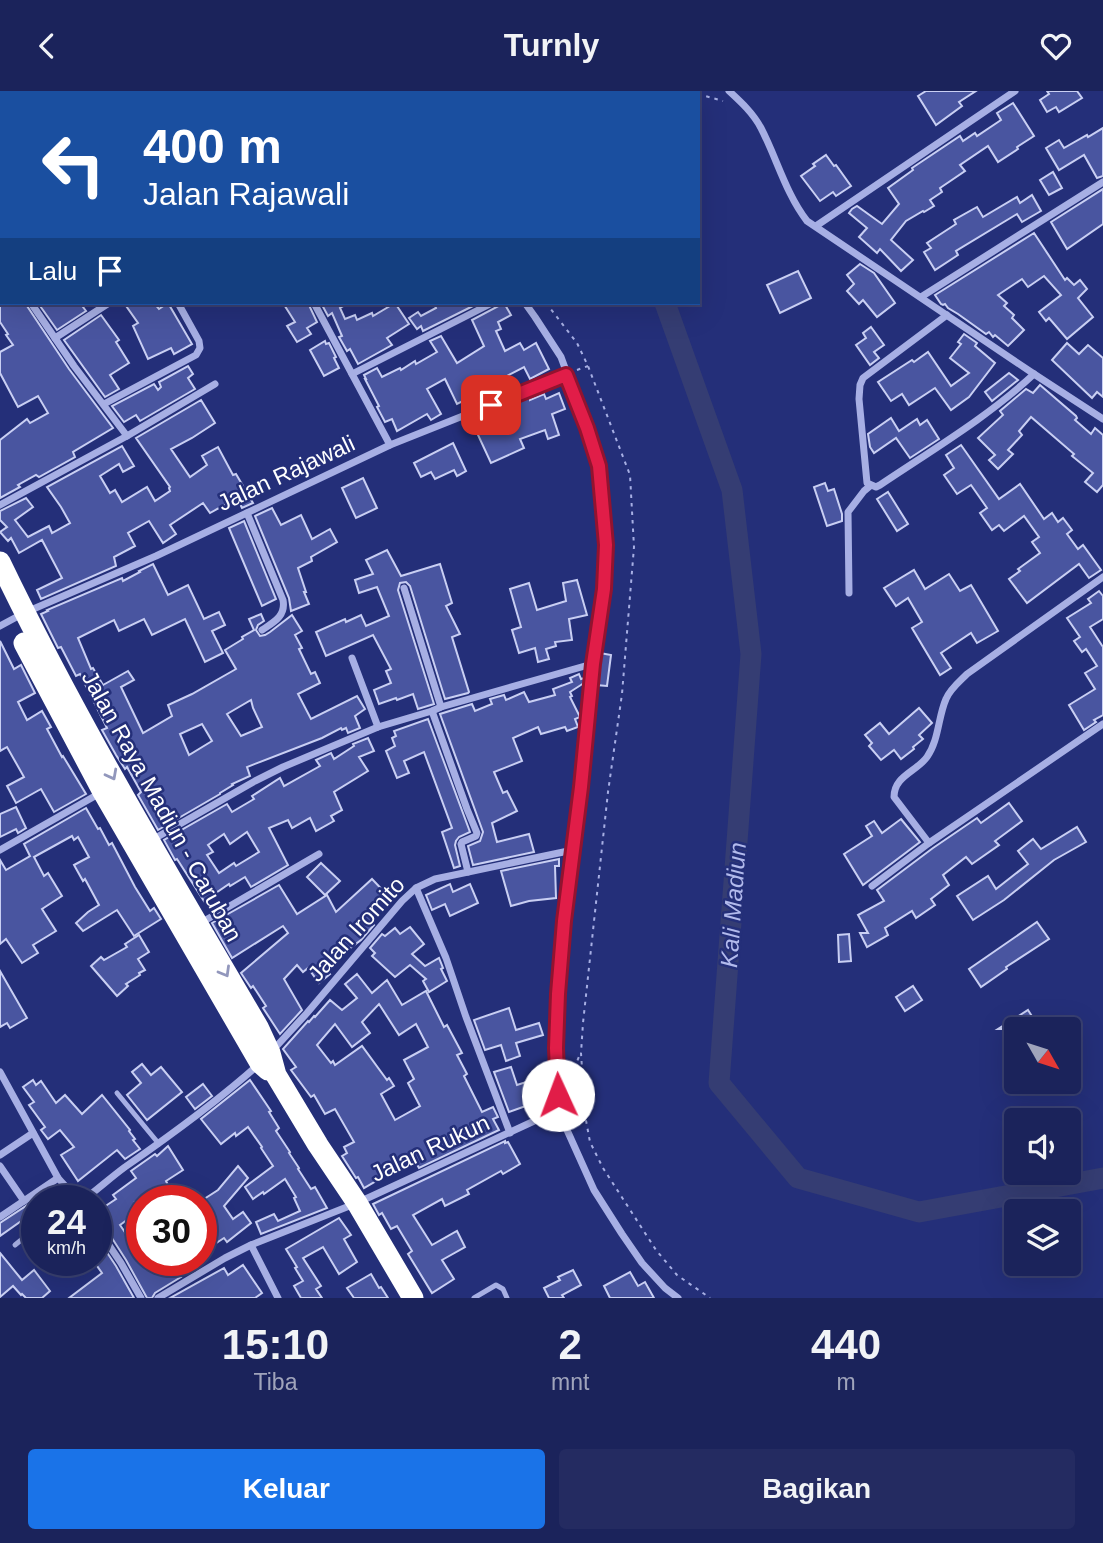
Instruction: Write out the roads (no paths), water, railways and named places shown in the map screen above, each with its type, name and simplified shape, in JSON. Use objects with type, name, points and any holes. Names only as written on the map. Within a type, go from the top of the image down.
[{"type":"highway","name":"Jalan Raya Madiun - Caruban","points":[[0,562],[12,619],[258,1027],[268,1064]]},
{"type":"highway","name":"Jalan Raya Madiun - Caruban","points":[[0,595],[103,792],[413,1298]]},
{"type":"street","points":[[729,91],[760,126],[797,208],[807,221],[1103,418]]},
{"type":"street","points":[[816,226],[1015,91]]},
{"type":"street","points":[[921,297],[1103,182]]},
{"type":"street","points":[[32,305],[127,436]]},
{"type":"street","points":[[55,338],[106,305]]},
{"type":"street","points":[[104,404],[198,352],[199,341],[179,305]]},
{"type":"street","points":[[315,305],[390,445]]},
{"type":"street","points":[[352,374],[488,305]]},
{"type":"street","points":[[526,305],[561,357],[587,428],[599,466],[606,545],[604,589],[564,921],[556,1048],[558,1110],[594,1190],[622,1234],[642,1263],[678,1298]]},
{"type":"street","points":[[870,486],[867,483],[859,399],[863,377],[947,315]]},
{"type":"street","points":[[849,593],[848,512],[864,491],[870,486],[880,485],[985,414],[1013,394],[1034,374]]},
{"type":"street","name":"Jalan Rajawali","points":[[12,619],[156,556],[390,445],[566,375]]},
{"type":"street","points":[[0,505],[127,436],[215,384]]},
{"type":"street","points":[[247,513],[284,606],[278,620],[262,630]]},
{"type":"street","points":[[929,843],[894,797],[894,788],[927,757],[934,743],[946,697],[967,674],[1103,577]]},
{"type":"street","points":[[404,588],[441,707]]},
{"type":"street","points":[[352,658],[378,727]]},
{"type":"street","points":[[148,842],[264,776],[378,727],[593,664]]},
{"type":"street","points":[[432,711],[477,834],[461,845],[468,872]]},
{"type":"street","points":[[872,886],[929,843],[1103,724]]},
{"type":"street","points":[[0,850],[103,792]]},
{"type":"street","name":"Jalan Iromito","points":[[97,1185],[159,1144],[268,1064],[307,1013],[416,888],[435,879],[573,850]]},
{"type":"street","points":[[198,925],[319,854]]},
{"type":"street","points":[[416,888],[446,958],[510,1133]]},
{"type":"street","points":[[0,1072],[64,1185]]},
{"type":"street","name":"Jalan Rukun","points":[[158,1298],[251,1245],[357,1203],[558,1110]]},
{"type":"street","points":[[0,1155],[33,1133]]},
{"type":"street","points":[[0,1165],[21,1196]]},
{"type":"street","points":[[48,1185],[58,1178]]},
{"type":"street","points":[[0,1217],[21,1203]]},
{"type":"street","points":[[251,1245],[278,1298]]},
{"type":"street","points":[[112,1250],[141,1298]]},
{"type":"lane","points":[[117,1093],[159,1144]]},
{"type":"lane","points":[[15,1245],[21,1240]]},
{"type":"lane","points":[[474,1298],[496,1285],[503,1289],[507,1298]]},
{"type":"waterway","name":"Kali Madiun","points":[[666,305],[732,490],[751,654],[719,1083],[798,1178],[919,1212],[1103,1178]]}]
